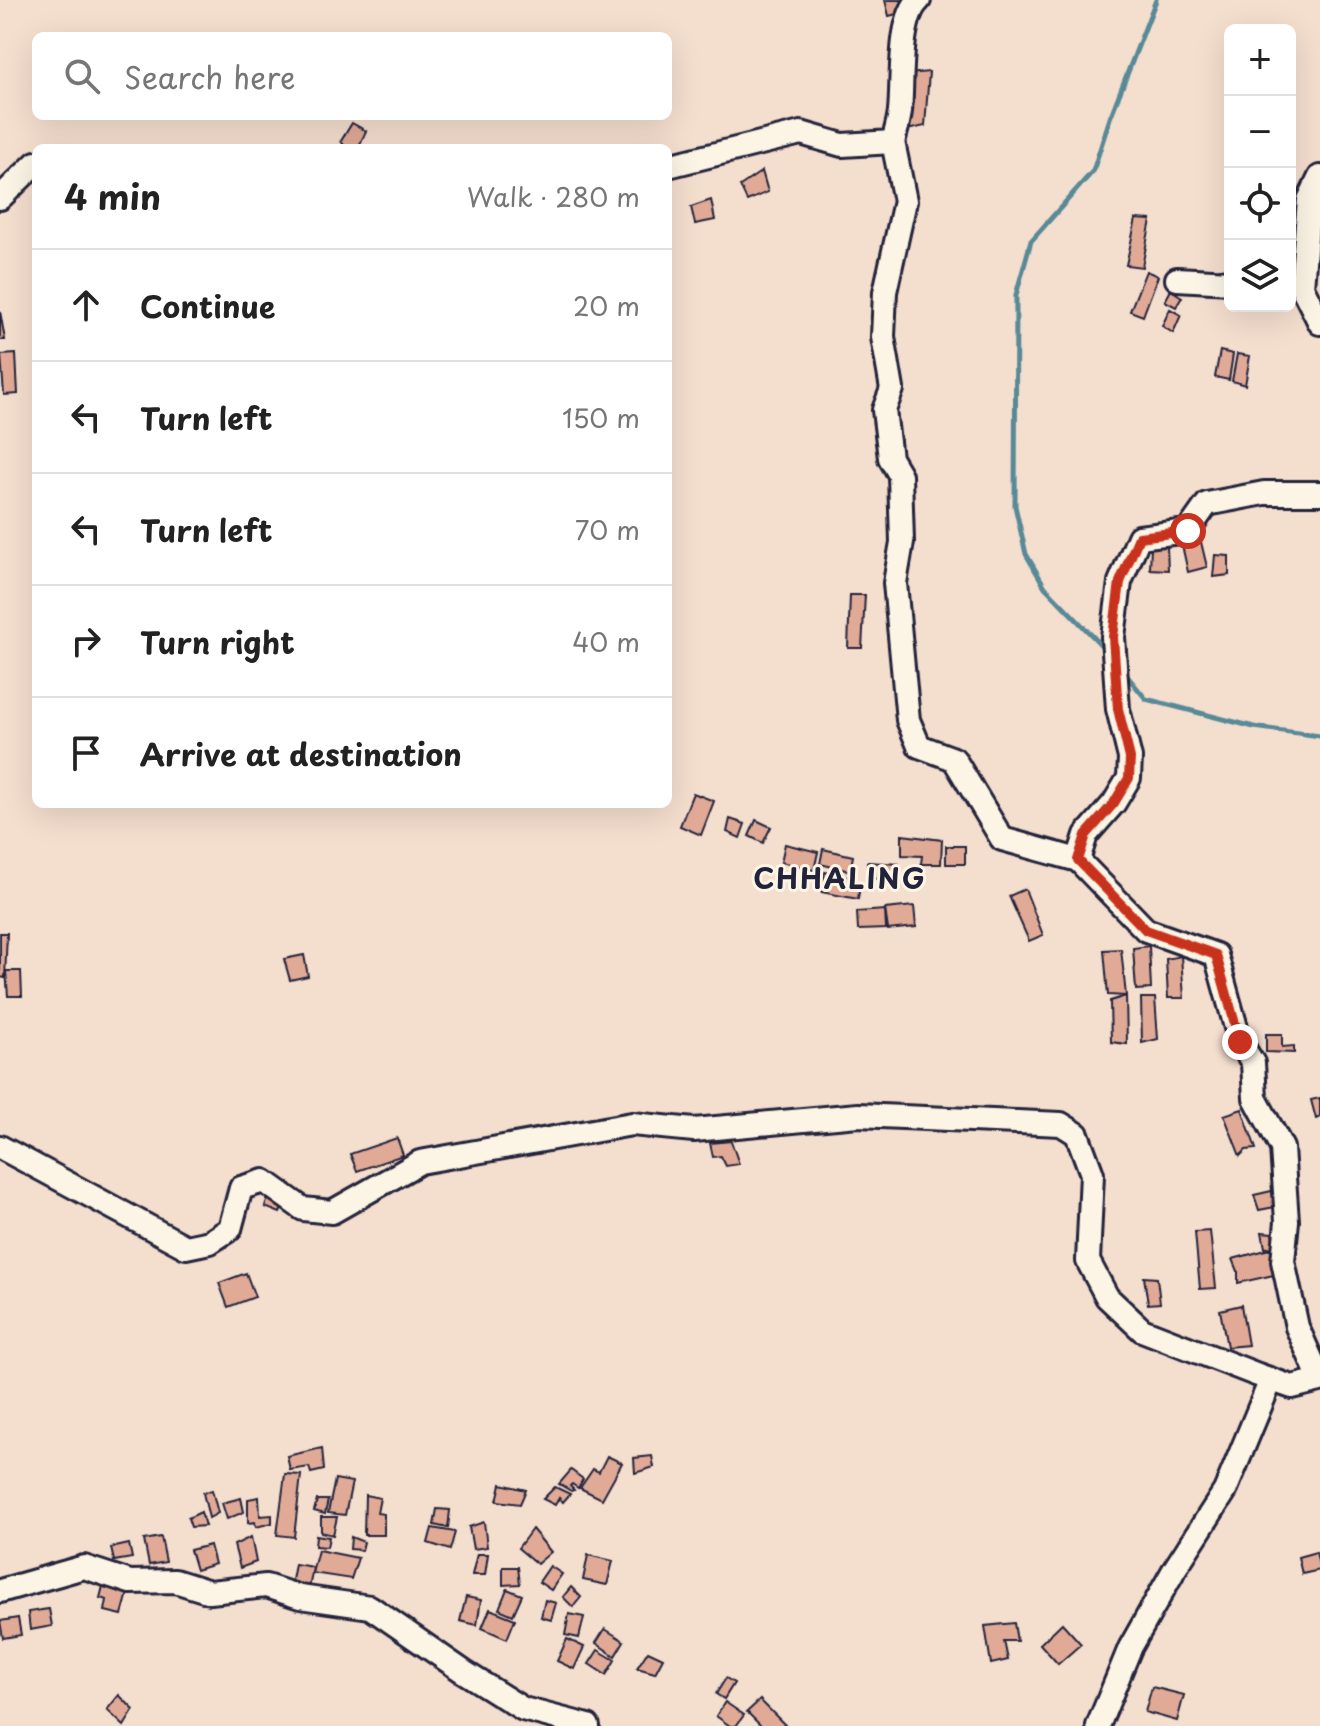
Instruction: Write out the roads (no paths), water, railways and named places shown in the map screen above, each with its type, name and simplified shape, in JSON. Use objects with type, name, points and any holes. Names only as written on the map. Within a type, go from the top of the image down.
[{"type":"street","points":[[0,1147],[186,1247],[210,1242],[230,1229],[241,1188],[252,1184],[264,1181],[303,1209],[332,1212],[420,1162],[632,1124],[694,1130],[858,1115],[1061,1124],[1077,1134],[1092,1174],[1088,1261],[1107,1297],[1142,1330],[1292,1387],[1320,1380],[1297,1327],[1283,1261],[1287,1221],[1282,1148],[1255,1098],[1253,1063],[1240,1042],[1216,955],[1146,930],[1078,860],[1002,839],[954,759],[919,746],[908,720],[895,583],[902,542],[900,475],[890,458],[884,410],[892,389],[883,337],[885,292],[905,201],[893,142],[900,114],[906,37],[912,6],[919,0]]},
{"type":"street","points":[[672,165],[801,133],[842,145],[893,142]]},
{"type":"street","points":[[0,198],[32,167]]},
{"type":"street","points":[[1320,177],[1309,200],[1296,290],[1320,323]]},
{"type":"street","points":[[1177,279],[1224,282]]},
{"type":"street","points":[[1078,860],[1086,835],[1114,803],[1129,778],[1130,758],[1118,709],[1113,637],[1120,582],[1139,537],[1188,531],[1207,504],[1264,493],[1320,493]]},
{"type":"street","points":[[1098,1726],[1130,1648],[1174,1570],[1225,1491],[1271,1380]]},
{"type":"street","points":[[0,1591],[84,1567],[130,1582],[175,1581],[210,1592],[266,1586],[300,1597],[370,1607],[523,1709],[588,1726]]},
{"type":"waterway","points":[[1106,650],[1045,587],[1026,554],[1015,506],[1016,295],[1031,241],[1093,171],[1156,0]]},
{"type":"waterway","points":[[1123,671],[1146,699],[1254,727],[1320,736]]},
{"type":"district","name":"CHHALING","points":[[840,879]]}]
